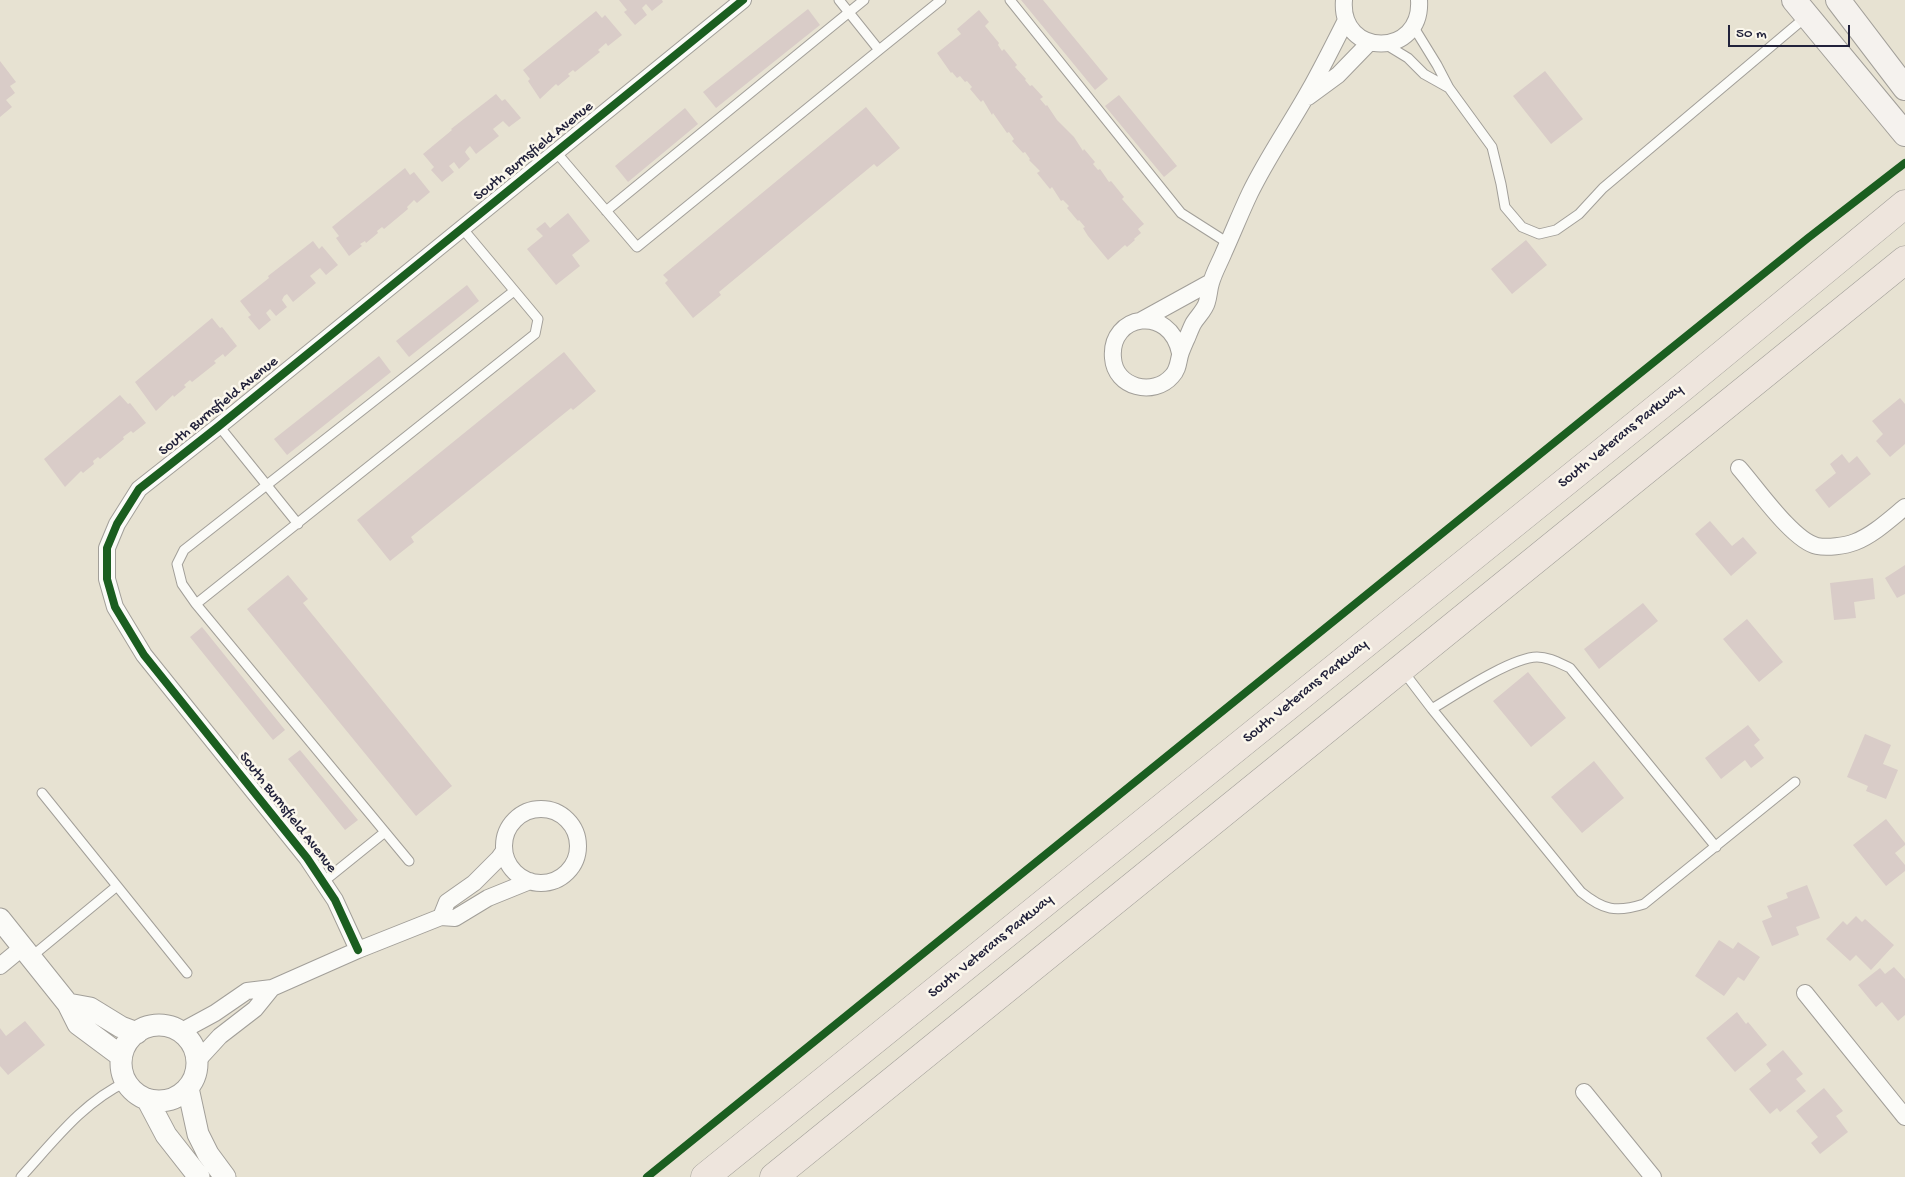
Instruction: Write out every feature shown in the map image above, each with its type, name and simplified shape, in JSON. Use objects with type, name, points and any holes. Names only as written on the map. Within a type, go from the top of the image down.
[{"type":"highway","name":"South Veterans Parkway","points":[[705,1177],[1676,393],[1905,204]]},
{"type":"highway","points":[[774,1177],[1905,260]]},
{"type":"main road","points":[[1838,0],[1905,88]]},
{"type":"main road","points":[[1801,8],[1905,134]]},
{"type":"street","name":"South Burnsfield Avenue","points":[[358,950],[335,900],[307,858],[144,655],[114,607],[107,578],[107,548],[117,524],[139,489],[743,0]]},
{"type":"street","points":[[1344,0],[1343,9],[1352,31],[1362,39],[1377,43],[1398,40],[1408,33],[1427,0]]},
{"type":"street","points":[[1415,23],[1419,9],[1419,0]]},
{"type":"street","points":[[1180,353],[1193,324],[1207,303],[1211,282],[1251,191],[1346,20]]},
{"type":"street","points":[[1302,102],[1377,43]]},
{"type":"street","points":[[1142,320],[1164,325],[1172,332],[1178,342],[1180,353],[1179,364],[1174,374],[1161,385],[1145,389],[1134,386],[1124,380],[1117,372],[1113,361],[1114,344],[1122,330],[1131,323],[1142,320],[1211,282]]},
{"type":"street","points":[[1739,468],[1790,528],[1804,540],[1816,546],[1853,543],[1879,528],[1905,507]]},
{"type":"street","points":[[441,918],[446,902],[474,883],[499,858],[504,851],[507,832],[513,821],[523,814],[535,810],[547,810],[559,814],[569,822],[575,832],[578,843],[577,855],[572,866],[564,875],[554,881],[542,883],[530,881],[520,876],[511,868],[504,851]]},
{"type":"street","points":[[180,1032],[215,1013],[247,991],[272,988],[358,950],[441,918],[454,918],[488,898],[530,881]]},
{"type":"street","points":[[0,919],[68,1004],[78,1024],[121,1056]]},
{"type":"street","points":[[0,966],[27,952]]},
{"type":"street","points":[[198,1060],[220,1036],[255,1009],[272,988]]},
{"type":"street","points":[[1805,994],[1905,1117]]},
{"type":"street","points":[[68,1004],[90,1008],[121,1027],[137,1033]]},
{"type":"street","points":[[161,1025],[174,1028],[180,1032],[193,1045],[198,1060],[197,1070],[184,1093],[173,1099],[147,1100],[137,1094],[126,1082],[121,1065],[121,1056],[128,1042],[137,1033],[148,1027],[161,1025]]},
{"type":"street","points":[[188,1088],[198,1134],[208,1154],[225,1177]]},
{"type":"street","points":[[1584,1092],[1653,1177]]},
{"type":"street","points":[[147,1100],[166,1134],[199,1177]]},
{"type":"lane","points":[[839,0],[879,50]]},
{"type":"lane","points":[[606,211],[864,0]]},
{"type":"lane","points":[[556,152],[636,247],[941,0]]},
{"type":"lane","points":[[1010,0],[1181,213],[1228,243]]},
{"type":"lane","points":[[1415,23],[1449,88],[1492,147],[1505,207],[1522,228],[1540,234],[1556,230],[1579,214],[1603,188],[1801,8]]},
{"type":"lane","points":[[1377,43],[1408,58],[1424,74],[1449,88]]},
{"type":"lane","points":[[196,604],[534,334],[538,318],[462,228]]},
{"type":"lane","points":[[409,861],[196,604],[182,584],[178,564],[184,550],[265,484],[514,291]]},
{"type":"lane","points":[[219,426],[298,524]]},
{"type":"lane","points":[[1432,709],[1514,663],[1536,657],[1552,659],[1570,668],[1716,846]]},
{"type":"lane","points":[[1401,668],[1432,709],[1581,892],[1595,903],[1609,909],[1620,910],[1644,904],[1795,782]]},
{"type":"lane","points":[[42,793],[187,973]]},
{"type":"lane","points":[[323,882],[385,832]]},
{"type":"lane","points":[[27,952],[117,886]]},
{"type":"lane","points":[[22,1177],[62,1131],[97,1100],[126,1082]]},
{"type":"building","points":[[619,0],[662,0],[663,2],[652,11],[646,4],[642,8],[647,15],[635,25],[624,12],[627,10]]},
{"type":"building","points":[[1021,0],[1043,0],[1108,79],[1095,90]]},
{"type":"building","points":[[808,9],[820,25],[716,108],[703,92]]},
{"type":"building","points":[[979,10],[989,22],[985,26],[999,43],[998,45],[1002,51],[1004,49],[1017,65],[1015,67],[1025,80],[1043,97],[1040,99],[1074,137],[1083,151],[1084,149],[1095,162],[1093,164],[1098,170],[1100,169],[1109,182],[1111,181],[1124,197],[1122,199],[1144,224],[1138,229],[1141,233],[1135,240],[1127,247],[1125,245],[1108,260],[1088,236],[1083,228],[1085,227],[1067,208],[1069,206],[1063,200],[1061,201],[1052,187],[1050,189],[1037,173],[1040,171],[1029,160],[1025,152],[1023,153],[1012,141],[1014,139],[1009,132],[1007,133],[993,113],[992,115],[983,100],[981,102],[970,89],[972,87],[967,81],[965,82],[960,76],[957,78],[951,73],[937,53],[961,34],[957,29]]},
{"type":"building","points":[[596,11],[602,18],[605,15],[622,35],[608,46],[606,43],[598,50],[600,52],[575,72],[573,70],[568,74],[570,76],[558,86],[556,84],[540,99],[523,70]]},
{"type":"building","points":[[0,61],[16,82],[10,86],[15,93],[6,100],[12,107],[0,117]]},
{"type":"building","points":[[1545,71],[1583,119],[1551,144],[1513,96]]},
{"type":"building","points":[[496,94],[502,101],[505,99],[521,118],[509,127],[503,121],[493,129],[499,136],[476,154],[470,146],[465,152],[470,159],[459,169],[454,162],[449,166],[454,172],[442,182],[431,170],[434,167],[423,154],[451,129]]},
{"type":"building","points":[[1119,95],[1177,166],[1164,177],[1105,106]]},
{"type":"building","points":[[866,107],[900,148],[877,167],[874,164],[719,292],[721,295],[693,318],[665,283],[668,280],[663,275]]},
{"type":"building","points":[[685,108],[698,124],[628,182],[615,166]]},
{"type":"building","points":[[405,168],[410,175],[414,172],[430,192],[417,203],[414,200],[407,207],[408,209],[384,229],[382,227],[377,231],[378,233],[366,243],[365,241],[360,244],[362,246],[349,256],[336,238],[339,236],[332,227]]},
{"type":"building","points":[[568,213],[590,241],[572,255],[580,266],[556,285],[527,249],[543,236],[536,229],[545,222],[550,228]]},
{"type":"building","points":[[1526,240],[1547,265],[1512,294],[1491,269]]},
{"type":"building","points":[[313,241],[319,249],[322,246],[338,265],[326,275],[320,268],[310,276],[316,283],[293,302],[287,294],[284,296],[282,300],[287,307],[276,316],[270,309],[266,313],[271,320],[259,330],[248,317],[251,315],[240,301],[269,278],[268,276]]},
{"type":"building","points":[[467,285],[479,301],[409,357],[396,341]]},
{"type":"building","points":[[212,318],[237,346],[225,357],[223,354],[214,361],[216,363],[192,382],[190,380],[184,385],[186,387],[174,397],[173,395],[156,411],[135,382]]},
{"type":"building","points":[[564,352],[596,391],[573,410],[571,408],[411,537],[414,542],[390,561],[357,520]]},
{"type":"building","points":[[379,356],[391,372],[287,455],[274,439]]},
{"type":"building","points":[[120,395],[128,404],[130,403],[146,423],[133,433],[131,431],[123,437],[124,439],[100,459],[98,457],[93,461],[94,464],[83,473],[81,471],[65,487],[44,459]]},
{"type":"building","points":[[1900,398],[1905,404],[1905,444],[1890,457],[1876,441],[1883,434],[1872,421]]},
{"type":"building","points":[[1842,454],[1849,463],[1857,456],[1871,474],[1829,508],[1815,490],[1836,473],[1830,464]]},
{"type":"building","points":[[1710,521],[1732,546],[1743,537],[1757,553],[1731,576],[1695,534]]},
{"type":"building","points":[[1905,565],[1905,594],[1897,598],[1885,578]]},
{"type":"building","points":[[288,575],[308,599],[303,603],[452,786],[416,816],[247,609]]},
{"type":"building","points":[[1873,578],[1875,599],[1854,602],[1856,618],[1834,620],[1830,583]]},
{"type":"building","points":[[1643,603],[1658,621],[1599,669],[1584,649]]},
{"type":"building","points":[[1747,619],[1783,662],[1759,682],[1723,639]]},
{"type":"building","points":[[202,627],[285,730],[273,740],[190,637]]},
{"type":"building","points":[[1528,672],[1566,718],[1531,747],[1493,701]]},
{"type":"building","points":[[1748,725],[1760,740],[1754,745],[1764,758],[1751,768],[1745,760],[1721,779],[1705,758]]},
{"type":"building","points":[[1865,734],[1891,745],[1883,764],[1898,770],[1886,799],[1866,791],[1868,786],[1847,777]]},
{"type":"building","points":[[300,750],[358,820],[345,830],[288,759]]},
{"type":"building","points":[[1594,761],[1624,798],[1582,833],[1551,797]]},
{"type":"building","points":[[1886,819],[1905,843],[1895,853],[1905,865],[1905,871],[1886,886],[1853,845]]},
{"type":"building","points":[[1807,885],[1820,918],[1796,927],[1799,935],[1772,946],[1762,921],[1772,917],[1767,906],[1788,898],[1786,893]]},
{"type":"building","points":[[1856,916],[1862,922],[1865,919],[1894,945],[1871,970],[1856,955],[1850,961],[1826,939],[1843,921],[1847,925]]},
{"type":"building","points":[[1719,940],[1733,949],[1738,942],[1760,957],[1744,981],[1738,977],[1724,996],[1695,976]]},
{"type":"building","points":[[1894,967],[1905,979],[1905,1015],[1898,1021],[1882,1002],[1876,1007],[1858,985],[1880,968],[1885,974]]},
{"type":"building","points":[[1737,1012],[1767,1045],[1735,1072],[1706,1038]]},
{"type":"building","points":[[25,1021],[45,1045],[8,1075],[0,1066],[0,1028],[6,1036]]},
{"type":"building","points":[[1783,1050],[1803,1074],[1796,1079],[1806,1091],[1780,1112],[1777,1108],[1770,1114],[1749,1089],[1771,1071],[1766,1064]]},
{"type":"building","points":[[1824,1088],[1843,1111],[1836,1116],[1848,1132],[1820,1154],[1811,1143],[1818,1137],[1796,1111]]},
{"type":"cycle path","points":[[358,950],[335,900],[307,858],[144,655],[115,607],[107,579],[107,548],[117,524],[139,489],[743,0]]},
{"type":"cycle path","points":[[647,1177],[1597,408],[1808,238],[1905,163]]}]
